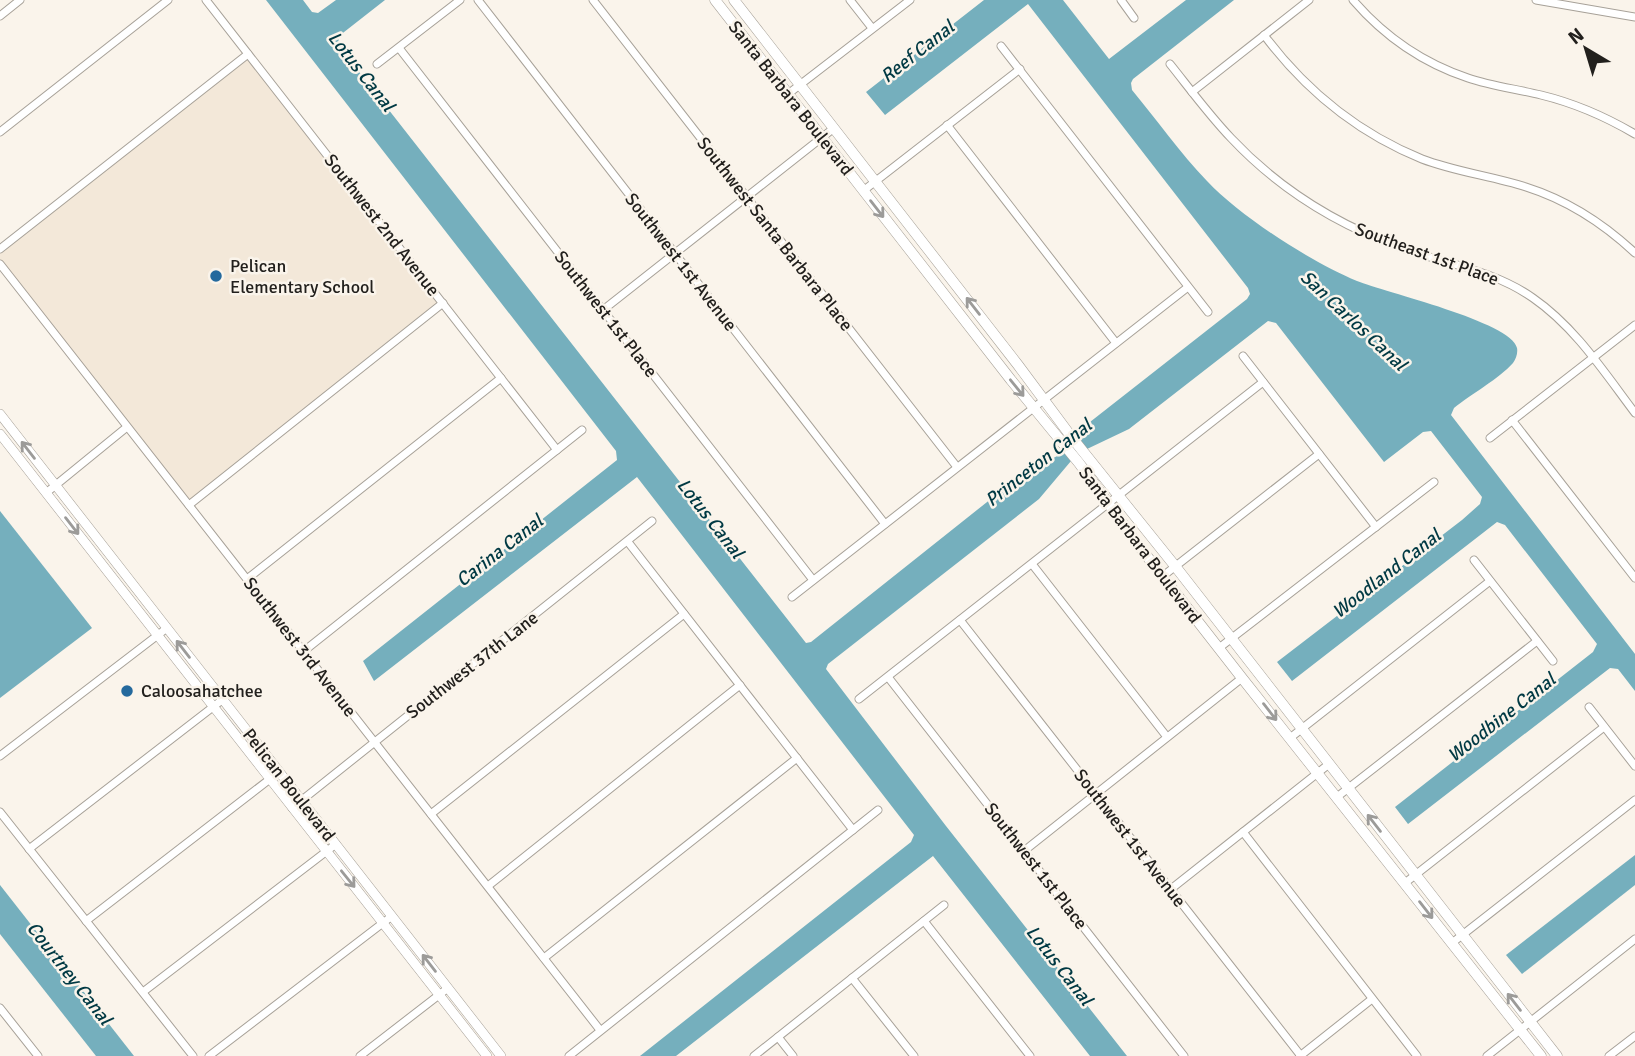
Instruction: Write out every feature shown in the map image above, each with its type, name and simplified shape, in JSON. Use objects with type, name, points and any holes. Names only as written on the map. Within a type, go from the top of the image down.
[{"type":"main road","name":"Santa Barbara Boulevard","points":[[715,0],[1033,408],[1119,496],[1175,566],[1557,1056]]},
{"type":"main road","name":"Santa Barbara Boulevard","points":[[734,0],[1044,399],[1069,443]]},
{"type":"main road","points":[[943,292],[955,283]]},
{"type":"main road","name":"Santa Barbara Boulevard","points":[[1083,460],[1108,503],[1163,576],[1541,1056]]},
{"type":"street","points":[[0,16],[20,0]]},
{"type":"street","points":[[0,132],[168,0]]},
{"type":"street","name":"Southwest 2nd Avenue","points":[[206,0],[557,450]]},
{"type":"street","points":[[377,64],[460,0]]},
{"type":"street","name":"Southwest 1st Avenue","points":[[478,0],[885,524]]},
{"type":"street","name":"Southwest Santa Barbara Place","points":[[593,0],[957,467]]},
{"type":"street","points":[[850,0],[872,28]]},
{"type":"street","points":[[788,94],[910,0]]},
{"type":"street","points":[[1121,0],[1134,18]]},
{"type":"street","points":[[1192,92],[1309,0]]},
{"type":"street","points":[[1353,0],[1394,39],[1442,68],[1479,81],[1566,102],[1635,134]]},
{"type":"street","points":[[1536,0],[1635,18]]},
{"type":"street","points":[[1264,36],[1307,85],[1335,110],[1364,130],[1424,159],[1523,186],[1554,198],[1596,222],[1635,253]]},
{"type":"street","points":[[1001,46],[1208,312]]},
{"type":"street","name":"Southwest 1st Place","points":[[399,48],[813,580]]},
{"type":"street","points":[[0,249],[248,54]]},
{"type":"street","name":"Southeast 1st Place","points":[[1170,64],[1219,125],[1248,155],[1310,203],[1382,241],[1472,268],[1507,283],[1547,309],[1566,326],[1635,412]]},
{"type":"street","points":[[863,191],[1020,69]]},
{"type":"street","points":[[947,125],[1116,343]]},
{"type":"street","points":[[603,310],[834,128]]},
{"type":"street","name":"Southwest 3rd Avenue","points":[[0,264],[600,1030]]},
{"type":"street","points":[[792,597],[1188,287]]},
{"type":"street","points":[[189,505],[443,303]]},
{"type":"street","points":[[1490,438],[1635,325]]},
{"type":"street","points":[[1243,356],[1376,527]]},
{"type":"street","points":[[247,579],[501,378]]},
{"type":"street","points":[[859,699],[1263,382]]},
{"type":"street","name":"Pelican Boulevard","points":[[0,414],[501,1056]]},
{"type":"street","points":[[1512,420],[1635,578]]},
{"type":"street","points":[[46,493],[127,427]]},
{"type":"street","points":[[304,651],[582,430]]},
{"type":"street","name":"Pelican Boulevard","points":[[0,434],[486,1056]]},
{"type":"street","points":[[1163,576],[1320,454]]},
{"type":"street","points":[[1219,648],[1434,482]]},
{"type":"street","name":"Southwest 37th Lane","points":[[292,808],[652,521]]},
{"type":"street","points":[[628,541],[853,830]]},
{"type":"street","points":[[1474,560],[1553,661]]},
{"type":"street","points":[[1032,564],[1167,737]]},
{"type":"street","points":[[1290,738],[1490,581]]},
{"type":"street","points":[[431,814],[684,614]]},
{"type":"street","name":"Southwest 1st Avenue","points":[[960,620],[1301,1056]]},
{"type":"street","points":[[0,756],[167,628]]},
{"type":"street","points":[[1337,797],[1537,641]]},
{"type":"street","name":"Southwest 1st Place","points":[[888,677],[1184,1056]]},
{"type":"street","points":[[1024,851],[1242,678]]},
{"type":"street","points":[[488,886],[740,685]]},
{"type":"street","points":[[29,849],[222,700]]},
{"type":"street","points":[[1589,708],[1635,766]]},
{"type":"street","points":[[1405,883],[1604,727]]},
{"type":"street","points":[[544,958],[797,758]]},
{"type":"street","points":[[1171,889],[1329,764]]},
{"type":"street","points":[[86,921],[279,772]]},
{"type":"street","points":[[1452,943],[1635,800]]},
{"type":"street","points":[[569,1056],[878,810]]},
{"type":"street","points":[[0,812],[193,1056]]},
{"type":"street","points":[[1243,832],[1417,1056]]},
{"type":"street","points":[[143,992],[336,844]]},
{"type":"street","points":[[754,1056],[944,905]]},
{"type":"street","points":[[209,1056],[392,916]]},
{"type":"street","points":[[924,921],[1030,1056]]},
{"type":"street","points":[[1487,1056],[1635,940]]},
{"type":"street","points":[[852,978],[914,1056]]},
{"type":"street","points":[[360,1056],[448,988]]},
{"type":"street","points":[[1301,1056],[1372,999]]},
{"type":"street","points":[[0,1008],[38,1056]]},
{"type":"street","points":[[1609,1056],[1635,1036]]},
{"type":"street","points":[[778,1037],[793,1056]]},
{"type":"shaded area","name":"Pelican Elementary School","points":[[248,54],[443,303],[189,505],[0,264],[0,249]]},
{"type":"water","name":"San Carlos Canal","points":[[266,0],[303,0],[312,12],[318,13],[336,0],[385,0],[339,36],[338,45],[806,643],[811,642],[1021,475],[1063,453],[1083,437],[1090,422],[1250,294],[1028,4],[885,115],[866,92],[984,0],[1063,0],[1109,59],[1186,0],[1234,0],[1133,79],[1132,90],[1207,181],[1238,209],[1278,237],[1357,281],[1471,318],[1510,338],[1517,348],[1513,363],[1501,375],[1454,408],[1451,415],[1635,654],[1635,691],[1618,669],[1610,668],[1408,824],[1395,807],[1593,652],[1597,644],[1505,525],[1497,522],[1292,681],[1277,662],[1462,520],[1480,504],[1482,497],[1431,431],[1423,432],[1384,462],[1276,323],[1268,321],[1129,429],[1087,449],[1071,461],[1039,499],[828,664],[826,669],[1127,1056],[1090,1056],[933,856],[676,1056],[640,1056],[911,842],[914,835],[637,477],[374,681],[363,661],[617,460],[616,451]]},
{"type":"water","points":[[0,511],[92,628],[0,698]]},
{"type":"water","points":[[1635,855],[1635,885],[1522,974],[1506,955]]},
{"type":"water","points":[[0,885],[134,1056],[96,1056],[0,934]]},
{"type":"place","name":"Pelican Elementary School","points":[[216,276]]},
{"type":"place","name":"Caloosahatchee","points":[[127,691]]},
{"type":"water label","name":"Reef Canal","points":[[917,51]]},
{"type":"water label","name":"Lotus Canal","points":[[362,71]]},
{"type":"water label","name":"Princeton Canal","points":[[1038,462]]},
{"type":"water label","name":"Lotus Canal","points":[[711,518]]},
{"type":"water label","name":"Carina Canal","points":[[499,550]]},
{"type":"water label","name":"Woodland Canal","points":[[1386,573]]},
{"type":"water label","name":"Woodbine Canal","points":[[1501,717]]},
{"type":"water label","name":"Lotus Canal","points":[[1060,965]]},
{"type":"water label","name":"Courtney Canal","points":[[70,973]]}]
